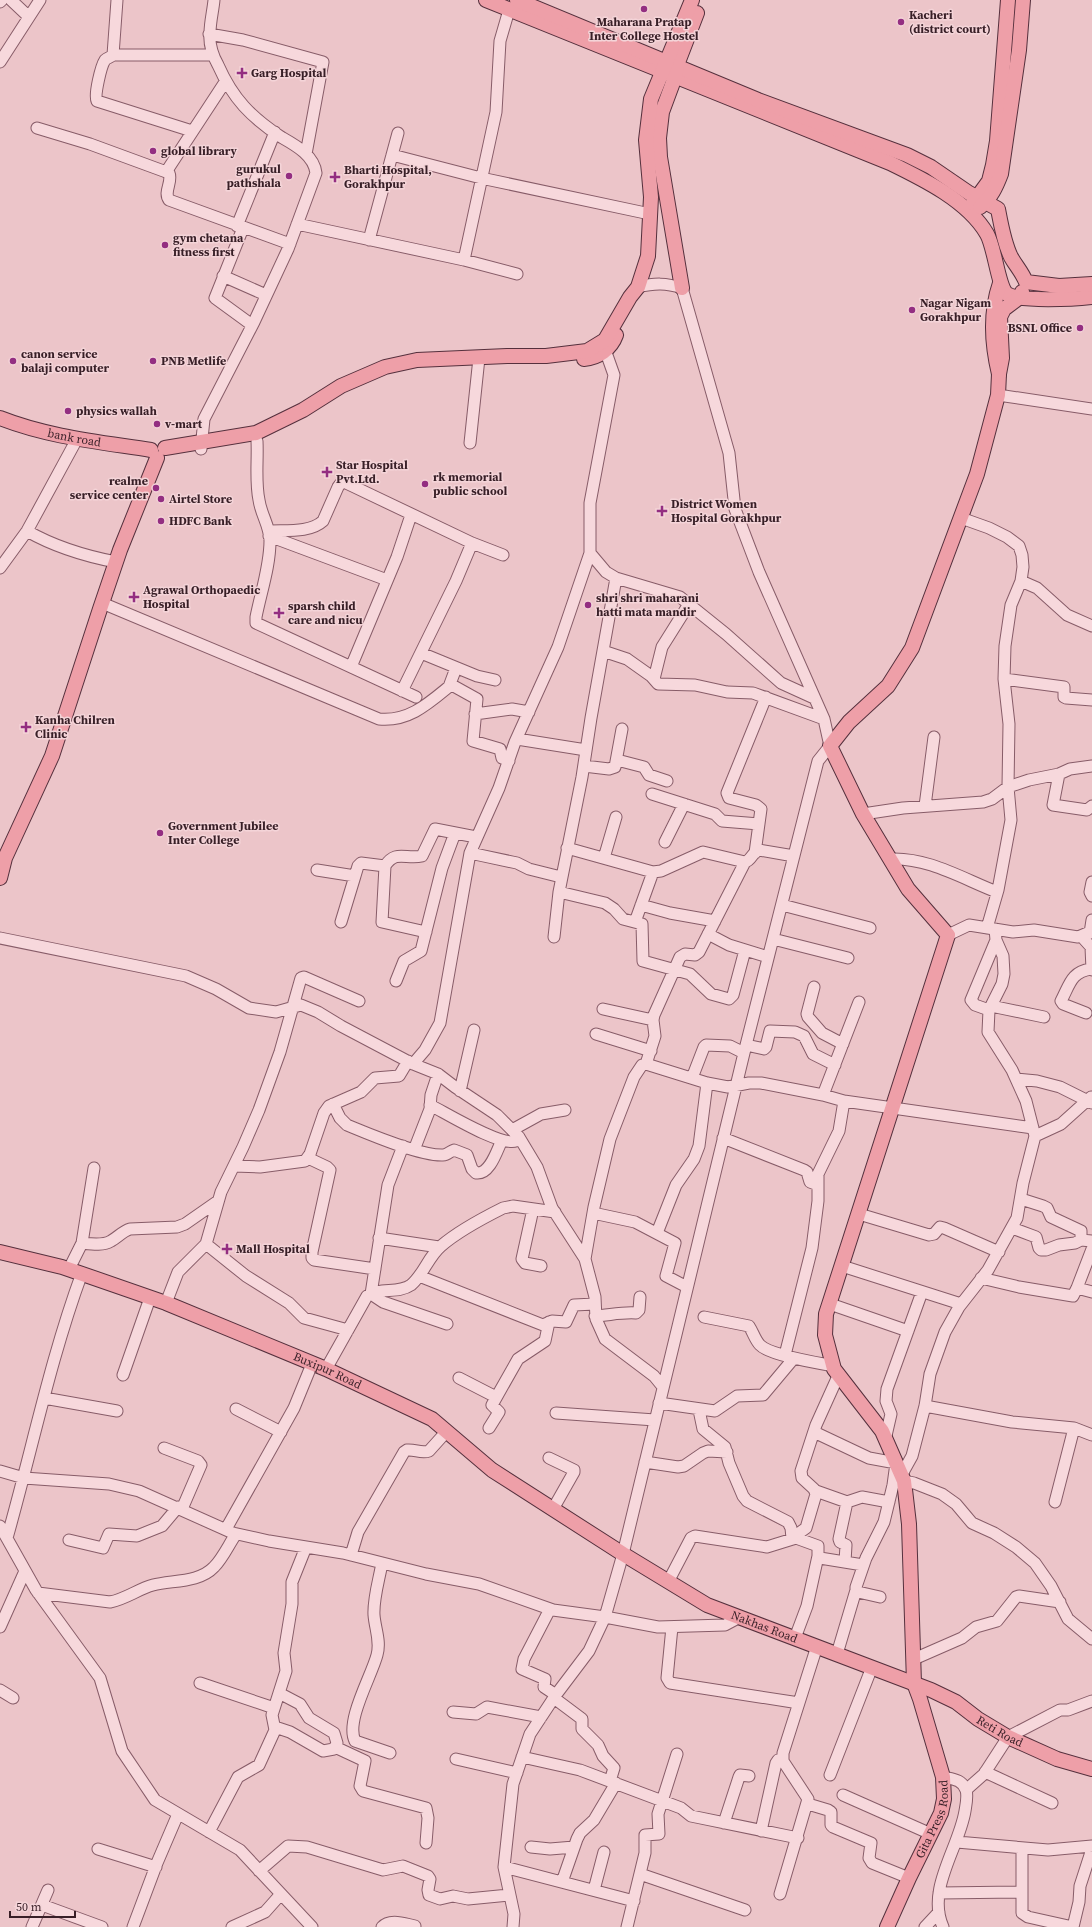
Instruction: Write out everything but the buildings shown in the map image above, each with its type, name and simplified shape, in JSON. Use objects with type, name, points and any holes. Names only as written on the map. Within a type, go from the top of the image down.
[{"type":"main road","points":[[486,0],[507,4],[670,69],[917,177],[946,195],[970,215],[987,235],[995,255],[1000,283],[1003,290],[1008,294],[1020,297],[1052,299],[1092,297]]},
{"type":"main road","points":[[682,288],[660,157],[659,138],[670,69],[692,0]]},
{"type":"main road","points":[[201,446],[256,433],[303,410],[342,386],[385,367],[418,360],[538,362],[590,359],[604,346],[614,340],[648,256],[651,197],[646,140],[651,99],[670,69],[702,0]]},
{"type":"main road","points":[[970,215],[979,208],[989,181],[997,141],[1008,0]]},
{"type":"main road","points":[[836,1370],[825,1335],[826,1314],[894,1107],[915,1035],[948,935],[908,889],[863,814],[830,746],[848,722],[888,686],[912,648],[977,474],[998,395],[999,374],[1002,358],[1000,317],[1004,309],[1020,297],[1026,282],[1023,274],[1011,256],[1003,232],[998,209],[996,188],[1001,174],[1010,118],[1019,50],[1023,0]]},
{"type":"main road","points":[[670,69],[758,100],[907,156],[931,167],[998,209]]},
{"type":"main road","points":[[982,199],[996,188]]},
{"type":"main road","points":[[1026,282],[1059,286],[1092,284]]},
{"type":"main road","points":[[999,374],[995,359],[993,319],[995,298],[1000,283]]},
{"type":"main road","points":[[201,446],[257,441],[304,420],[343,394],[386,375],[418,368],[478,361]]},
{"type":"main road","name":"bank road","points":[[0,418],[18,425],[77,439],[159,453],[201,446]]},
{"type":"main road","points":[[1,874],[5,858],[52,756],[116,562],[159,453]]},
{"type":"main road","name":"Buxipur Road","points":[[0,1252],[76,1271],[166,1304],[326,1370],[432,1419],[492,1470],[622,1554]]},
{"type":"main road","name":"Gita Press Road","points":[[836,1370],[882,1431],[900,1473],[909,1524],[914,1683],[943,1777],[944,1799],[941,1813],[887,1927]]},
{"type":"main road","name":"Nakhas Road","points":[[622,1554],[707,1605],[914,1683]]},
{"type":"main road","name":"Reti Road","points":[[914,1683],[956,1702],[978,1719],[1008,1737],[1058,1759],[1092,1769]]},
{"type":"street","points":[[11,0],[29,17]]},
{"type":"street","points":[[0,62],[40,0]]},
{"type":"street","points":[[113,55],[117,0]]},
{"type":"street","points":[[201,446],[204,418],[252,325],[290,244],[316,173],[314,165],[306,154],[242,106],[225,82],[213,55],[210,34],[214,0]]},
{"type":"street","points":[[464,260],[496,112],[500,42],[507,4]]},
{"type":"street","points":[[210,34],[243,40],[323,62],[306,154]]},
{"type":"street","points":[[192,131],[97,101],[96,93],[103,66],[106,59],[113,55],[213,55]]},
{"type":"street","points":[[166,172],[225,82]]},
{"type":"street","points":[[37,128],[90,144],[166,172],[171,178],[166,194],[169,200],[290,244]]},
{"type":"street","points":[[252,325],[216,300],[215,295],[275,132]]},
{"type":"street","points":[[369,240],[398,133]]},
{"type":"street","points":[[392,155],[481,178],[650,214]]},
{"type":"street","points":[[297,224],[464,260],[517,274]]},
{"type":"street","points":[[223,276],[266,296]]},
{"type":"street","points":[[513,1927],[514,1914],[504,1867],[513,1784],[530,1734],[555,1696],[589,1651],[605,1617],[645,1462],[745,1049],[818,761],[830,746],[824,719],[759,572],[735,509],[729,453],[682,288],[669,284],[655,283],[634,292]]},
{"type":"street","points":[[234,1166],[280,1166],[300,1163],[308,1158],[326,1109],[333,1104],[362,1092],[375,1078],[399,1076],[425,1050],[440,1023],[470,853],[476,837],[500,788],[517,739],[558,647],[590,553],[590,503],[614,375],[604,346]]},
{"type":"street","points":[[470,443],[478,361]]},
{"type":"street","points":[[998,395],[1092,409]]},
{"type":"street","points":[[0,568],[27,531],[77,439]]},
{"type":"street","points":[[257,441],[258,498],[268,525],[269,534],[268,561],[256,623],[416,697]]},
{"type":"street","points":[[269,534],[310,528],[319,525],[323,521],[338,487],[344,482],[472,543],[504,555]]},
{"type":"street","points":[[351,667],[387,580],[411,515]]},
{"type":"street","points":[[961,518],[989,528],[1007,537],[1019,546],[1024,567],[1021,581],[1011,605],[1005,646],[1004,679],[1009,724],[1008,787],[1011,820],[997,892],[993,932],[971,1000],[975,1005],[1044,1017]]},
{"type":"street","points":[[27,531],[47,542],[87,556],[116,562]]},
{"type":"street","points":[[269,534],[387,580]]},
{"type":"street","points":[[402,690],[421,653],[472,543]]},
{"type":"street","points":[[590,553],[606,572],[616,578],[680,597],[781,683],[814,698]]},
{"type":"street","points":[[554,937],[559,892],[584,766],[616,578]]},
{"type":"street","points":[[1021,581],[1036,588],[1067,615],[1092,626]]},
{"type":"street","points":[[102,603],[369,717],[396,720],[410,715],[451,685]]},
{"type":"street","points":[[654,679],[662,648],[689,604]]},
{"type":"street","points":[[603,651],[627,659],[661,684],[695,685],[727,692],[753,693],[824,719]]},
{"type":"street","points":[[421,653],[482,678],[495,680]]},
{"type":"street","points":[[451,685],[450,682],[456,668]]},
{"type":"street","points":[[1004,679],[1064,687],[1064,695],[1066,698],[1092,700]]},
{"type":"street","points":[[451,685],[476,698],[477,701],[473,741],[500,749],[502,758],[509,760]]},
{"type":"street","points":[[585,1259],[593,1213],[610,1140],[615,1123],[637,1072],[642,1065],[646,1064],[651,1052],[655,1036],[653,1020],[674,970],[683,954],[698,954],[745,862],[751,859],[755,852],[760,807],[729,798],[727,793],[766,697]]},
{"type":"street","points":[[476,714],[512,709],[529,712]]},
{"type":"street","points":[[584,766],[612,769],[616,764],[622,729]]},
{"type":"street","points":[[925,806],[934,737]]},
{"type":"street","points":[[517,739],[586,750]]},
{"type":"street","points":[[617,760],[644,767],[649,775],[667,781]]},
{"type":"street","points":[[863,814],[903,808],[983,802],[992,800],[1008,787],[1029,780],[1059,774],[1070,769],[1092,766]]},
{"type":"street","points":[[1059,774],[1053,805],[1087,810],[1092,806]]},
{"type":"street","points":[[652,794],[715,814],[722,821],[759,824]]},
{"type":"street","points":[[665,842],[684,804]]},
{"type":"street","points":[[604,858],[616,817]]},
{"type":"street","points":[[426,932],[382,922],[385,866],[390,858],[396,856],[422,856],[434,829],[476,837]]},
{"type":"street","points":[[396,981],[404,961],[422,951],[442,868],[455,833]]},
{"type":"street","points":[[567,848],[653,872],[703,852],[745,862]]},
{"type":"street","points":[[755,852],[759,850],[794,856]]},
{"type":"street","points":[[470,853],[517,863],[529,869],[562,877]]},
{"type":"street","points":[[890,859],[903,859],[948,870],[997,892]]},
{"type":"street","points":[[341,922],[358,866],[361,863],[385,866]]},
{"type":"street","points":[[317,870],[355,876]]},
{"type":"street","points":[[636,922],[653,872]]},
{"type":"street","points":[[1092,882],[1090,892],[1092,896]]},
{"type":"street","points":[[559,892],[605,903],[614,909],[623,919],[642,924],[643,961],[693,976],[711,994],[729,999],[733,995],[745,950]]},
{"type":"street","points":[[782,904],[870,928]]},
{"type":"street","points":[[641,905],[670,913],[715,921]]},
{"type":"street","points":[[1086,1013],[1063,1004],[1061,1001],[1075,975],[1081,971],[1092,970],[1091,947],[1088,934],[1092,920]]},
{"type":"street","points":[[948,935],[969,926],[993,932],[1034,930],[1088,934]]},
{"type":"street","points":[[837,1654],[863,1565],[884,1522],[889,1502],[900,1473],[912,1456],[925,1406],[930,1374],[937,1351],[945,1332],[961,1304],[999,1252],[1017,1218],[1034,1132],[1026,1101],[1016,1079],[988,1032],[990,1008],[1002,984],[1004,974],[1003,956],[993,932]]},
{"type":"street","points":[[708,934],[729,945],[768,957]]},
{"type":"street","points":[[0,938],[186,976],[216,989],[249,1008],[276,1012],[301,1005],[318,1012],[341,1026],[411,1063],[438,1074],[460,1091],[497,1115],[516,1134],[536,1167],[555,1212],[585,1259],[595,1297],[595,1316],[605,1339],[654,1376],[663,1387]]},
{"type":"street","points":[[773,939],[848,958]]},
{"type":"street","points":[[166,1304],[178,1272],[206,1244],[221,1192],[259,1110],[280,1052],[301,978],[304,977],[359,1001]]},
{"type":"street","points":[[814,987],[807,1014],[808,1016],[822,1033],[843,1044]]},
{"type":"street","points":[[823,1095],[859,1002]]},
{"type":"street","points":[[603,1009],[653,1020]]},
{"type":"street","points":[[460,1091],[474,1030]]},
{"type":"street","points":[[692,1078],[706,1045],[726,1045],[745,1049],[764,1049],[766,1048],[770,1031],[795,1032],[804,1036],[813,1054],[835,1065]]},
{"type":"street","points":[[596,1034],[651,1052]]},
{"type":"street","points":[[646,1064],[707,1083],[728,1087],[749,1083],[761,1083],[823,1095],[844,1101],[894,1107],[1034,1132],[1061,1124],[1091,1100],[1060,1087],[1037,1081],[1016,1079]]},
{"type":"street","points":[[414,1150],[430,1105],[431,1095],[438,1074]]},
{"type":"street","points":[[657,1233],[676,1185],[694,1159],[699,1146],[707,1083]]},
{"type":"street","points":[[659,1403],[699,1410],[715,1411],[737,1396],[763,1395],[790,1357],[812,1248],[818,1201],[818,1174],[839,1131],[844,1101]]},
{"type":"street","points":[[333,1104],[340,1118],[347,1125],[414,1150],[438,1155],[445,1155],[454,1150],[464,1153],[467,1155],[474,1172],[479,1174],[488,1169],[502,1140]]},
{"type":"street","points":[[430,1105],[488,1136],[514,1142],[516,1134],[541,1114],[565,1110]]},
{"type":"street","points":[[724,1138],[804,1170],[808,1174],[810,1182],[818,1184]]},
{"type":"street","points":[[371,1294],[388,1185],[403,1146]]},
{"type":"street","points":[[308,1158],[330,1170],[312,1252],[312,1258],[314,1260],[375,1269]]},
{"type":"street","points":[[6,1538],[24,1478],[67,1315],[82,1243],[94,1168]]},
{"type":"street","points":[[1012,1228],[1036,1237],[1041,1250],[1046,1250],[1059,1244],[1075,1244],[1087,1240],[1081,1231],[1052,1217],[1047,1208],[1021,1199]]},
{"type":"street","points":[[82,1243],[108,1243],[130,1229],[177,1226],[185,1224],[218,1201]]},
{"type":"street","points":[[326,1370],[364,1299],[371,1294],[402,1290],[419,1276],[440,1247],[503,1208],[513,1206],[555,1212]]},
{"type":"street","points":[[534,1209],[522,1259],[525,1263],[541,1266]]},
{"type":"street","points":[[593,1213],[635,1222],[675,1243],[666,1276],[687,1288]]},
{"type":"street","points":[[859,1214],[929,1235],[934,1234],[940,1227],[944,1228],[999,1252]]},
{"type":"street","points":[[379,1238],[440,1247]]},
{"type":"street","points":[[206,1244],[246,1276],[289,1303],[304,1318],[348,1330]]},
{"type":"street","points":[[981,1278],[1019,1287],[1073,1296],[1092,1249]]},
{"type":"street","points":[[842,1266],[961,1304]]},
{"type":"street","points":[[419,1276],[543,1325],[549,1322],[566,1322],[574,1305],[595,1304]]},
{"type":"street","points":[[1077,1288],[1092,1292]]},
{"type":"street","points":[[885,1440],[891,1414],[886,1401],[887,1389],[922,1292]]},
{"type":"street","points":[[371,1294],[383,1302],[447,1324]]},
{"type":"street","points":[[595,1316],[615,1314],[619,1312],[636,1313],[639,1310],[640,1297]]},
{"type":"street","points":[[123,1376],[150,1298]]},
{"type":"street","points":[[830,1304],[908,1331]]},
{"type":"street","points":[[704,1317],[745,1325],[751,1330],[760,1346],[790,1357],[836,1370],[800,1475],[816,1491],[847,1502],[865,1497],[889,1502]]},
{"type":"street","points":[[489,1428],[499,1412],[492,1405],[496,1397],[518,1359],[545,1341],[549,1322]]},
{"type":"street","points":[[38,1593],[110,1602],[152,1585],[188,1580],[209,1572],[215,1566],[281,1432],[299,1400],[312,1364]]},
{"type":"street","points":[[459,1378],[496,1397]]},
{"type":"street","points":[[44,1398],[117,1411]]},
{"type":"street","points":[[925,1406],[1012,1422],[1074,1428],[1092,1435]]},
{"type":"street","points":[[236,1409],[281,1432]]},
{"type":"street","points":[[699,1410],[703,1429],[725,1447],[729,1463],[743,1496],[751,1504],[788,1522],[791,1528],[792,1538]]},
{"type":"street","points":[[556,1413],[655,1420]]},
{"type":"street","points":[[1055,1502],[1074,1428]]},
{"type":"street","points":[[351,1555],[358,1532],[404,1452],[411,1449],[421,1452],[429,1451],[447,1431]]},
{"type":"street","points":[[814,1432],[900,1473],[914,1483],[942,1494],[956,1504],[972,1523],[994,1533],[1016,1547],[1035,1563],[1060,1602],[1068,1619],[1092,1639]]},
{"type":"street","points":[[69,1540],[103,1548],[109,1534],[138,1536],[162,1526],[180,1508],[201,1465],[198,1461],[164,1448]]},
{"type":"street","points":[[645,1462],[678,1467],[684,1466],[702,1452],[727,1452]]},
{"type":"street","points":[[549,1458],[574,1470],[553,1509]]},
{"type":"street","points":[[0,1471],[24,1478],[109,1484],[139,1490],[231,1532],[351,1555],[479,1584],[550,1609],[605,1617],[653,1627],[725,1625],[740,1617]]},
{"type":"street","points":[[668,1582],[692,1536],[759,1547],[773,1546],[792,1538],[806,1528],[816,1491]]},
{"type":"street","points":[[845,1562],[846,1546],[840,1542],[839,1539],[847,1502]]},
{"type":"street","points":[[0,1526],[38,1593],[100,1678],[122,1751],[155,1800],[240,1850],[312,1927]]},
{"type":"street","points":[[792,1538],[800,1538],[816,1545],[819,1548],[808,1606],[795,1638]]},
{"type":"street","points":[[209,1832],[238,1777],[259,1765],[275,1727],[272,1715],[286,1672],[284,1653],[292,1604],[292,1582],[306,1547]]},
{"type":"street","points":[[818,1556],[863,1565]]},
{"type":"street","points":[[382,1563],[374,1611],[378,1634],[377,1655],[359,1700],[353,1734],[356,1741],[390,1752]]},
{"type":"street","points":[[0,1627],[25,1571]]},
{"type":"street","points":[[856,1590],[880,1597]]},
{"type":"street","points":[[914,1659],[962,1638],[976,1627],[997,1621],[1013,1600],[1019,1596],[1060,1602]]},
{"type":"street","points":[[550,1609],[524,1659],[522,1669],[545,1679],[544,1687],[582,1719],[582,1729],[598,1745],[603,1756],[614,1768],[613,1782],[594,1820],[580,1833],[562,1882]]},
{"type":"street","points":[[672,1627],[667,1678],[670,1683],[799,1703]]},
{"type":"street","points":[[780,1894],[808,1804],[806,1794],[783,1759],[783,1752],[817,1646]]},
{"type":"street","points":[[830,1775],[872,1667]]},
{"type":"street","points":[[200,1682],[274,1708]]},
{"type":"street","points":[[0,1690],[13,1698]]},
{"type":"street","points":[[275,1727],[290,1732],[323,1751],[330,1751],[336,1747],[337,1739],[334,1733],[309,1718],[300,1704],[279,1693]]},
{"type":"street","points":[[966,1790],[985,1772],[1008,1737],[1060,1710],[1068,1710],[1092,1701]]},
{"type":"street","points":[[453,1712],[476,1714],[487,1707],[541,1717]]},
{"type":"street","points":[[336,1747],[365,1761],[360,1786],[363,1791],[426,1808],[428,1818],[426,1843]]},
{"type":"street","points":[[627,1927],[645,1853],[645,1835],[659,1834],[658,1817],[677,1754]]},
{"type":"street","points":[[522,1757],[569,1766],[681,1808],[691,1816],[798,1838]]},
{"type":"street","points":[[456,1759],[517,1773]]},
{"type":"street","points":[[761,1831],[776,1763],[778,1760],[783,1759]]},
{"type":"street","points":[[985,1772],[1052,1803]]},
{"type":"street","points":[[724,1823],[738,1777],[740,1775],[749,1776]]},
{"type":"street","points":[[943,1777],[955,1779],[962,1783],[966,1790],[963,1826],[945,1871],[939,1893],[939,1909],[944,1927]]},
{"type":"street","points":[[843,1795],[931,1834]]},
{"type":"street","points":[[808,1804],[831,1812],[831,1825],[833,1827],[871,1844],[869,1858],[872,1863],[909,1878]]},
{"type":"street","points":[[134,1927],[156,1867],[178,1814]]},
{"type":"street","points":[[957,1842],[1048,1850],[1092,1847],[1080,1886],[1079,1902],[1073,1927],[1024,1915],[1022,1913],[1022,1848]]},
{"type":"street","points":[[259,1871],[288,1846],[307,1847],[383,1870],[403,1866],[428,1876],[430,1879],[428,1890],[429,1895],[432,1898],[440,1899],[453,1896],[468,1899],[509,1894]]},
{"type":"street","points":[[531,1847],[550,1849],[574,1847]]},
{"type":"street","points":[[98,1849],[156,1867]]},
{"type":"street","points":[[594,1890],[604,1852]]},
{"type":"street","points":[[504,1867],[634,1901]]},
{"type":"street","points":[[640,1874],[744,1910]]},
{"type":"street","points":[[32,1927],[48,1890]]},
{"type":"street","points":[[939,1893],[1022,1892]]},
{"type":"street","points":[[232,1927],[265,1912],[281,1894]]},
{"type":"street","points":[[42,1905],[102,1927]]},
{"type":"street","points":[[925,1927],[939,1909]]},
{"type":"street","points":[[382,1927],[388,1922],[415,1926]]},
{"type":"place","name":"Maharana Pratap Inter College Hostel","points":[[644,9]]},
{"type":"place","name":"Kacheri (district court)","points":[[901,22]]},
{"type":"place","name":"Garg Hospital","points":[[242,73]]},
{"type":"place","name":"global library","points":[[153,151]]},
{"type":"place","name":"gurukul pathshala","points":[[289,176]]},
{"type":"place","name":"Bharti Hospital, Gorakhpur","points":[[335,177]]},
{"type":"place","name":"gym chetana fitness first","points":[[165,245]]},
{"type":"place","name":"Nagar Nigam Gorakhpur","points":[[912,310]]},
{"type":"place","name":"BSNL Office","points":[[1080,328]]},
{"type":"place","name":"canon service balaji computer","points":[[13,361]]},
{"type":"place","name":"PNB Metlife","points":[[153,361]]},
{"type":"place","name":"physics wallah","points":[[68,411]]},
{"type":"place","name":"v-mart","points":[[157,424]]},
{"type":"place","name":"Star Hospital Pvt.Ltd.","points":[[327,472]]},
{"type":"place","name":"rk memorial public school","points":[[425,484]]},
{"type":"place","name":"realme service center","points":[[156,488]]},
{"type":"place","name":"Airtel Store","points":[[161,499]]},
{"type":"place","name":"District Women Hospital Gorakhpur","points":[[662,511]]},
{"type":"place","name":"HDFC Bank","points":[[161,521]]},
{"type":"place","name":"Agrawal Orthopaedic Hospital","points":[[134,597]]},
{"type":"place","name":"shri shri maharani hatti mata mandir","points":[[588,605]]},
{"type":"place","name":"sparsh child care and nicu","points":[[279,613]]},
{"type":"place","name":"Kanha Chilren Clinic","points":[[26,727]]},
{"type":"place","name":"Government Jubilee Inter College","points":[[160,833]]},
{"type":"place","name":"Mall Hospital","points":[[227,1249]]}]
